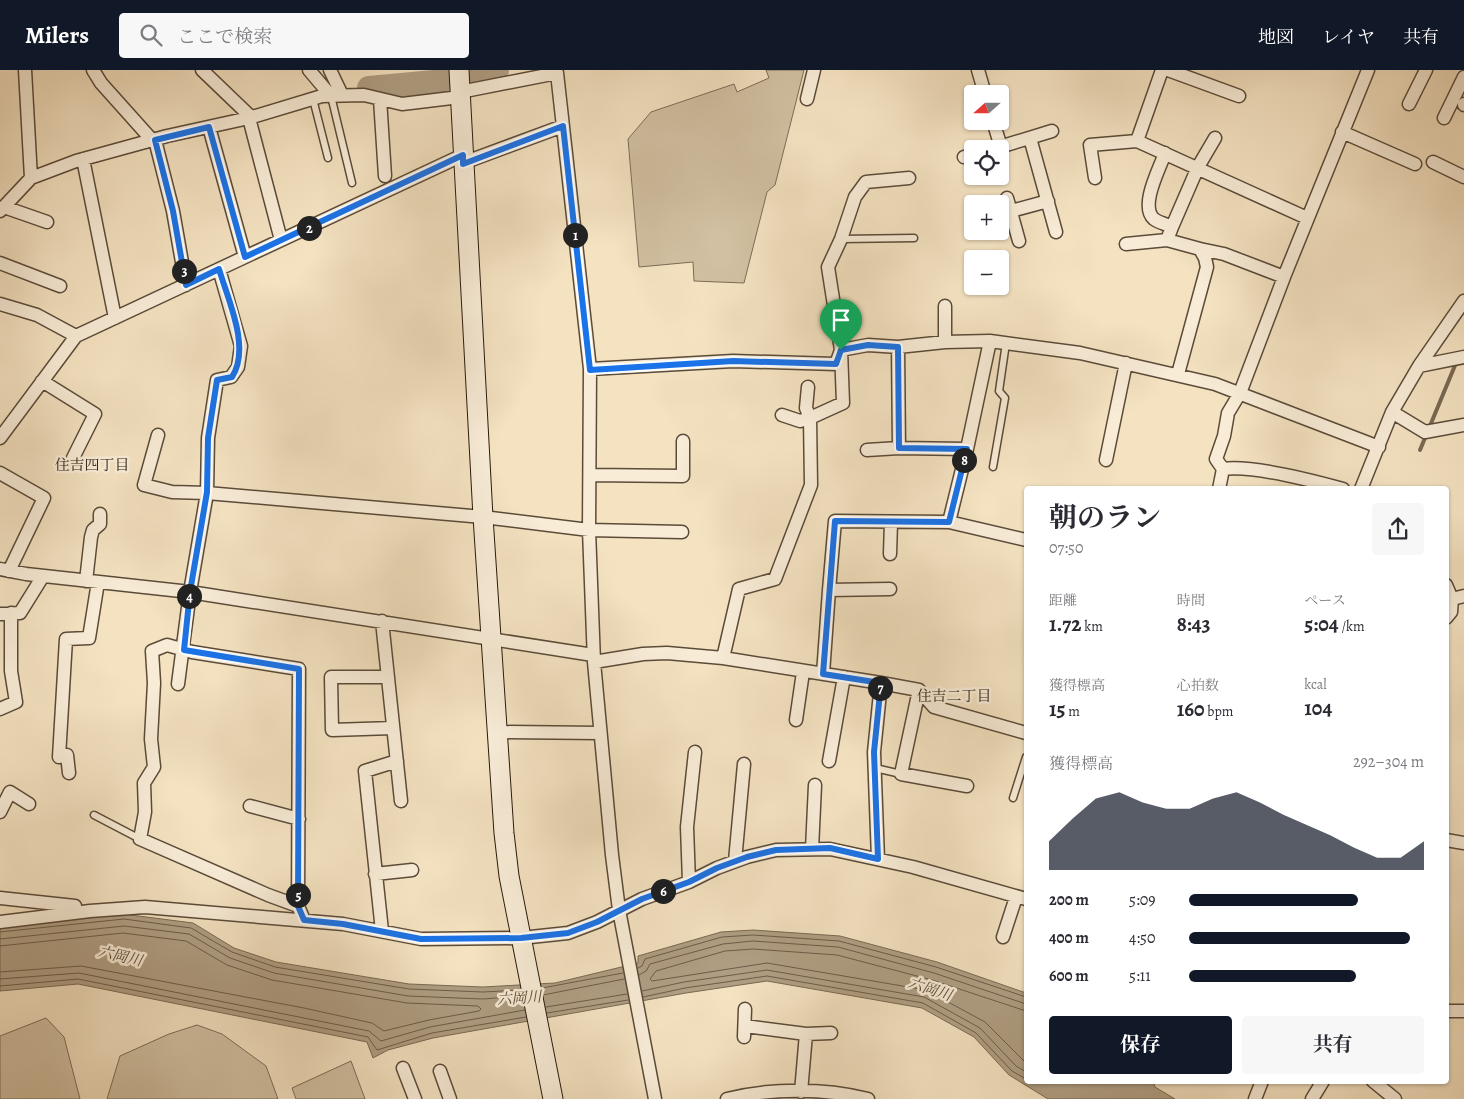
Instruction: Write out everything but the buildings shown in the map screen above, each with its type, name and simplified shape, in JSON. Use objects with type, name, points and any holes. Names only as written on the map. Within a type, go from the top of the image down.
[{"type":"street","points":[[25,70],[31,178]]},
{"type":"street","points":[[93,70],[102,83],[153,140],[173,211],[186,285]]},
{"type":"street","points":[[202,70],[250,117],[281,240]]},
{"type":"street","points":[[309,70],[336,95]]},
{"type":"street","points":[[330,70],[336,95]]},
{"type":"street","points":[[807,99],[814,70]]},
{"type":"street","points":[[978,70],[983,85]]},
{"type":"street","points":[[1137,141],[1162,70]]},
{"type":"street","points":[[1168,70],[1239,96]]},
{"type":"street","points":[[1220,486],[1223,469],[1216,458],[1224,436],[1228,413],[1240,393],[1307,218],[1368,70]]},
{"type":"street","points":[[1409,104],[1426,70]]},
{"type":"street","points":[[47,222],[2,209],[31,178],[84,159],[250,117],[313,98],[336,95],[364,95],[402,104],[460,83],[560,71],[563,126],[590,370],[589,530],[593,659],[619,910],[655,1099]]},
{"type":"street","points":[[1444,118],[1464,77]]},
{"type":"street","points":[[460,83],[483,517],[504,833],[521,938],[553,1099]]},
{"type":"street","points":[[380,99],[385,176]]},
{"type":"street","points":[[0,438],[76,336],[281,240],[463,159],[563,126]]},
{"type":"street","points":[[209,127],[245,257]]},
{"type":"street","points":[[1009,144],[1052,131]]},
{"type":"street","points":[[1342,132],[1415,164]]},
{"type":"street","points":[[1030,138],[1056,232]]},
{"type":"street","points":[[1167,240],[1198,167],[1214,138]]},
{"type":"street","points":[[1095,178],[1090,145],[1137,141],[1307,218]]},
{"type":"street","points":[[1165,153],[1148,200],[1148,207],[1155,219],[1172,227]]},
{"type":"street","points":[[84,159],[115,318]]},
{"type":"street","points":[[1433,162],[1464,176]]},
{"type":"street","points":[[782,415],[800,421],[843,403],[841,350],[828,267],[841,239],[855,198],[866,182],[909,178]]},
{"type":"street","points":[[1011,211],[1048,201]]},
{"type":"street","points":[[1009,204],[1019,241]]},
{"type":"street","points":[[1126,244],[1167,240],[1224,254],[1284,277]]},
{"type":"street","points":[[1178,374],[1207,267],[1200,249]]},
{"type":"street","points":[[0,263],[60,286]]},
{"type":"street","points":[[178,684],[184,650],[190,592],[207,492],[208,438],[217,380],[232,377],[238,367],[241,346],[219,269]]},
{"type":"street","points":[[1362,486],[1392,412],[1419,366],[1464,301]]},
{"type":"street","points":[[0,304],[37,315],[76,336]]},
{"type":"street","points":[[945,306],[945,342]]},
{"type":"street","points":[[841,350],[868,345],[898,347],[945,342],[990,341],[1080,353],[1178,374],[1240,393],[1379,447]]},
{"type":"street","points":[[949,522],[990,341]]},
{"type":"street","points":[[898,347],[899,448]]},
{"type":"street","points":[[590,370],[733,361],[836,364],[841,350]]},
{"type":"street","points":[[1419,366],[1464,357]]},
{"type":"street","points":[[1106,460],[1126,363]]},
{"type":"street","points":[[42,381],[95,414],[73,458]]},
{"type":"street","points":[[723,658],[739,589],[774,579],[811,485],[810,418],[806,408],[808,388]]},
{"type":"street","points":[[1392,412],[1425,432],[1464,425]]},
{"type":"street","points":[[158,435],[144,485],[172,492],[207,492],[483,517],[589,530],[682,532]]},
{"type":"street","points":[[590,475],[683,476],[684,441]]},
{"type":"street","points":[[867,450],[899,448],[967,449]]},
{"type":"street","points":[[1223,469],[1236,467],[1310,480],[1332,486]]},
{"type":"street","points":[[0,473],[44,498],[4,570],[190,592],[382,621],[593,659],[643,654],[723,658],[844,677],[919,690],[934,707],[1024,732]]},
{"type":"street","points":[[69,772],[67,755],[59,757],[66,639],[89,638],[92,581],[91,537],[93,530],[100,524],[100,514]]},
{"type":"street","points":[[823,674],[835,521],[949,522],[1024,540]]},
{"type":"street","points":[[890,554],[891,522]]},
{"type":"street","points":[[0,709],[16,702],[5,614],[20,613],[42,576]]},
{"type":"street","points":[[1449,588],[1458,598],[1449,614]]},
{"type":"street","points":[[829,590],[890,589]]},
{"type":"street","points":[[382,621],[401,801]]},
{"type":"street","points":[[298,906],[268,896],[140,839],[146,812],[144,783],[154,767],[151,739],[154,683],[152,651],[167,645],[184,650],[299,669],[298,906],[304,920]]},
{"type":"street","points":[[796,720],[803,672]]},
{"type":"street","points":[[388,677],[331,677],[332,730],[393,728]]},
{"type":"street","points":[[829,761],[844,677]]},
{"type":"street","points":[[878,859],[875,731],[881,683]]},
{"type":"street","points":[[919,690],[901,774],[967,786]]},
{"type":"street","points":[[497,732],[600,733]]},
{"type":"street","points":[[689,882],[687,827],[695,752]]},
{"type":"street","points":[[382,932],[365,771],[397,761]]},
{"type":"street","points":[[735,861],[744,764]]},
{"type":"street","points":[[812,849],[815,785]]},
{"type":"street","points":[[0,812],[10,792],[29,804]]},
{"type":"street","points":[[250,806],[299,819]]},
{"type":"street","points":[[1449,840],[1464,843]]},
{"type":"street","points":[[0,922],[80,912],[146,907],[343,924],[421,939],[521,938],[568,933],[642,899],[689,882],[735,861],[776,850],[830,848],[878,859],[1021,898],[1003,937]]},
{"type":"street","points":[[375,874],[412,870]]},
{"type":"street","points":[[0,898],[74,906],[80,912]]},
{"type":"street","points":[[745,1009],[744,1032],[832,1033]]},
{"type":"street","points":[[1449,1012],[1464,1011],[1464,1018]]},
{"type":"street","points":[[801,1092],[806,1034]]},
{"type":"street","points":[[403,1068],[415,1099]]},
{"type":"street","points":[[440,1071],[450,1099]]},
{"type":"street","points":[[1255,1099],[1261,1084]]},
{"type":"street","points":[[1312,1099],[1321,1084]]},
{"type":"street","points":[[1377,1084],[1395,1099]]},
{"type":"street","points":[[727,1099],[801,1092],[848,1094],[868,1099]]},
{"type":"lane","points":[[336,95],[352,183]]},
{"type":"lane","points":[[313,98],[328,158]]},
{"type":"lane","points":[[841,239],[914,238]]},
{"type":"lane","points":[[994,467],[1005,398],[999,391],[1006,343]]},
{"type":"lane","points":[[1013,798],[1024,763]]},
{"type":"lane","points":[[875,768],[901,774]]},
{"type":"lane","points":[[94,815],[140,839]]},
{"type":"shaded area","points":[[766,70],[804,70],[775,185],[767,192],[744,283],[694,281],[693,262],[639,267],[628,139],[651,112],[734,84],[737,92],[769,78]]},
{"type":"shaded area","points":[[46,1018],[64,1037],[80,1099],[0,1099],[0,1036]]},
{"type":"shaded area","points":[[197,1025],[222,1034],[266,1066],[278,1099],[107,1099],[120,1056],[169,1034]]},
{"type":"shaded area","points":[[351,1061],[365,1099],[296,1099],[292,1088]]},
{"type":"water","name":"六岡川","points":[[123,914],[193,923],[234,948],[276,962],[409,984],[483,987],[555,983],[638,963],[638,956],[721,932],[753,930],[840,936],[937,962],[1024,992],[1024,1084],[1154,1084],[1155,1087],[1175,1099],[1048,1099],[1009,1075],[974,1037],[922,1008],[767,981],[686,993],[433,1038],[388,1050],[373,1058],[367,1042],[78,984],[0,991],[0,928]]},
{"type":"waterway","points":[[369,88],[444,81],[497,70]]},
{"type":"waterway","points":[[1420,450],[1456,363]]},
{"type":"district","name":"住吉四丁目","points":[[92,465]]},
{"type":"district","name":"住吉二丁目","points":[[954,696]]},
{"type":"route","points":[[563,126],[590,370],[733,361],[836,364],[841,350],[868,345],[898,347],[899,448],[967,449],[949,522],[835,521],[823,674],[881,683],[874,752],[878,859],[830,848],[776,850],[747,857],[717,868],[689,882],[642,899],[597,922],[568,933],[521,938],[421,939],[343,924],[304,920],[298,906],[299,669],[184,650],[190,592],[207,492],[208,438],[217,380],[232,377],[238,367],[241,346],[219,269],[186,285],[173,211],[155,140],[209,127],[245,257],[463,155],[463,164],[563,126]]}]
